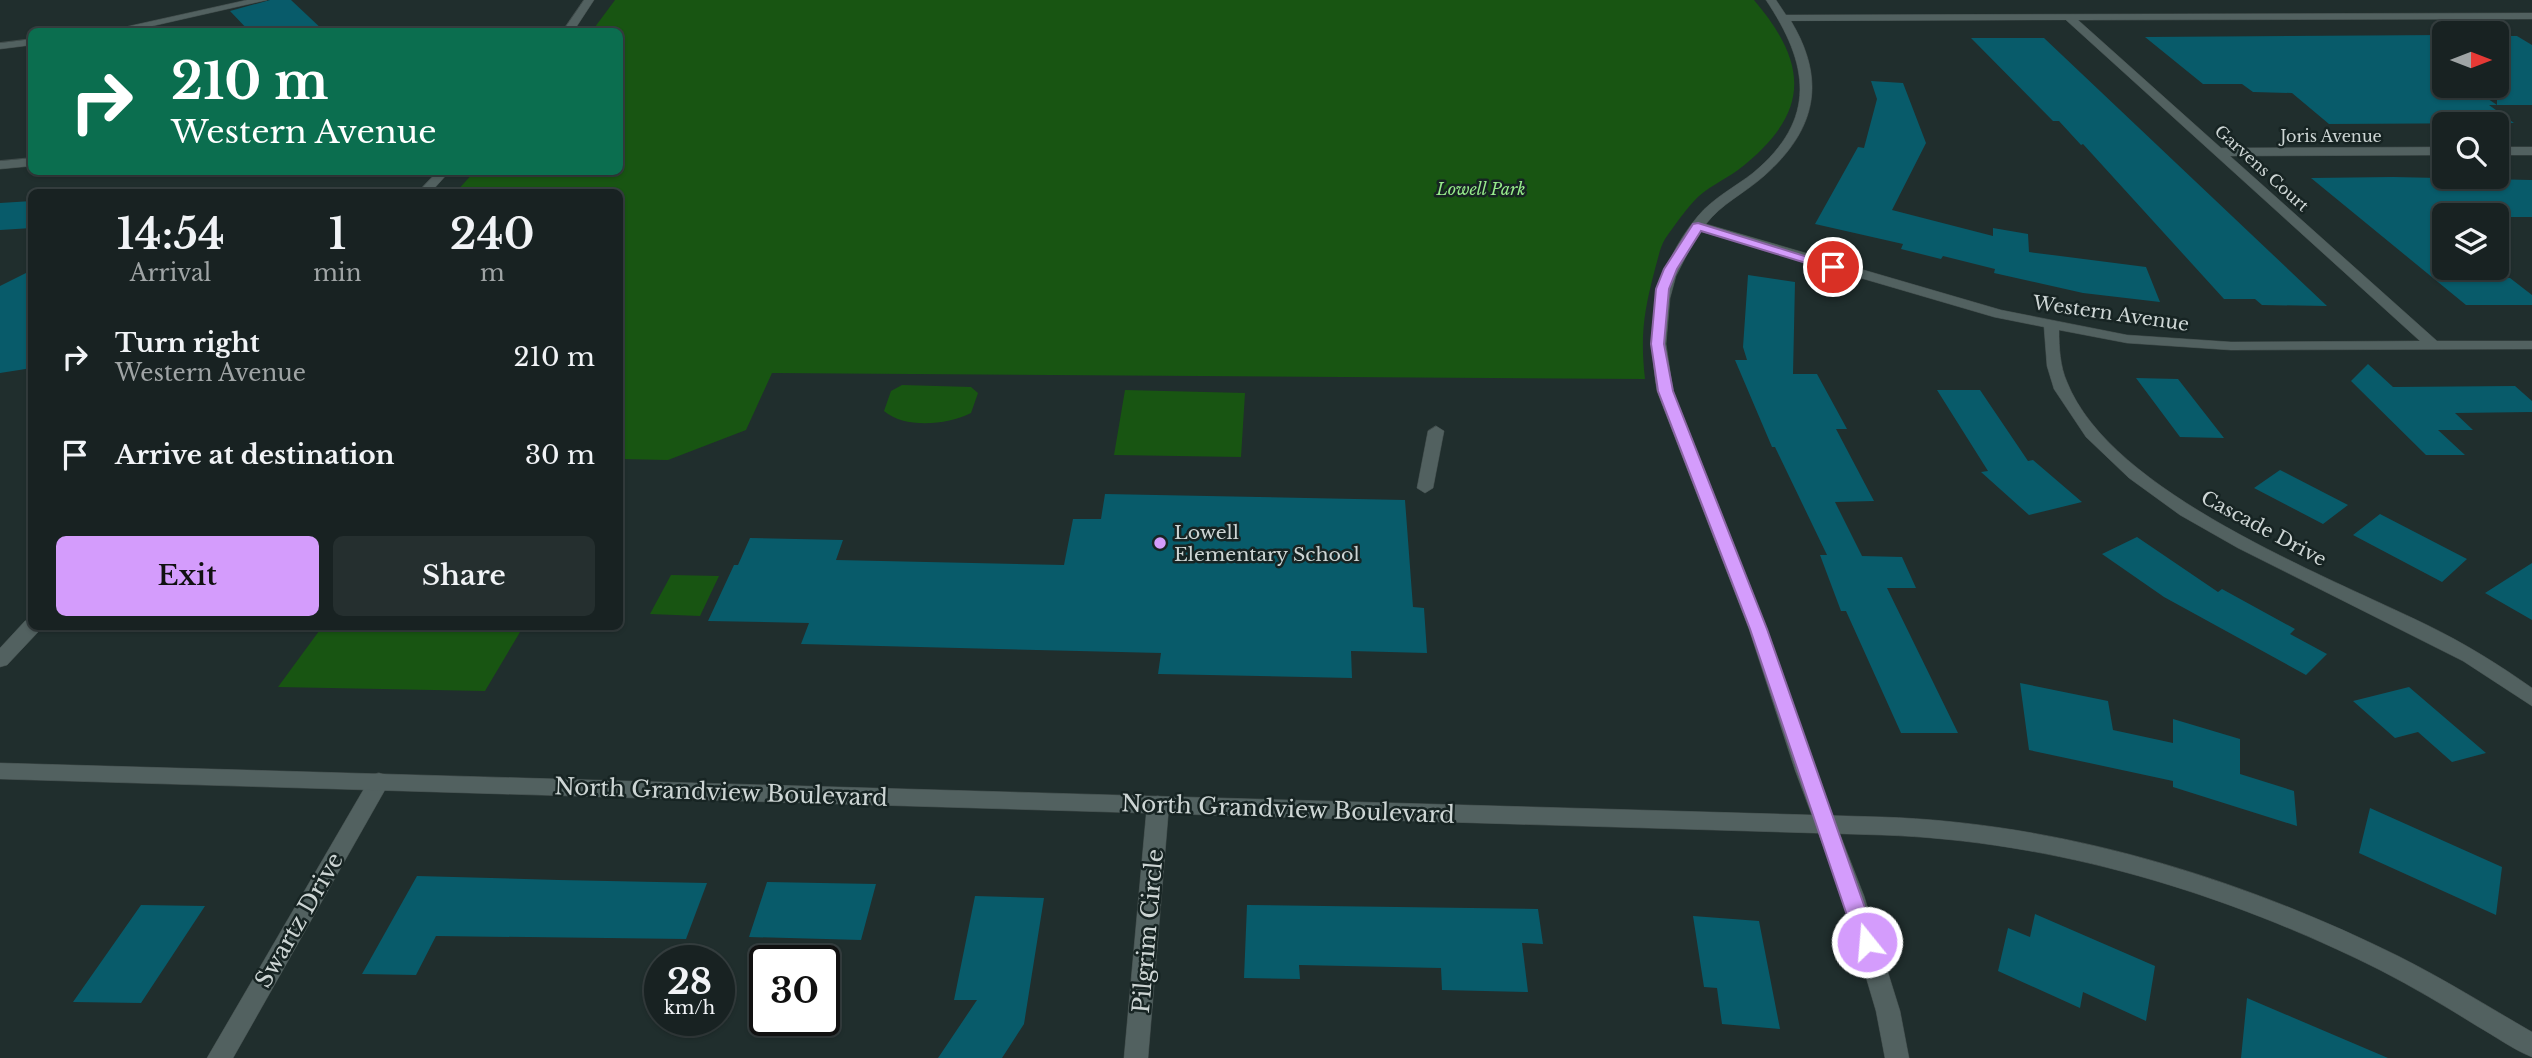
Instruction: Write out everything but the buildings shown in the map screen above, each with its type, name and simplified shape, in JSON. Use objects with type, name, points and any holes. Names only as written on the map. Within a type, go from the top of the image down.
[{"type":"street","points":[[127,28],[262,0]]},
{"type":"street","points":[[570,28],[589,0]]},
{"type":"street","points":[[1771,0],[1785,18],[1807,68],[1808,102],[1805,113],[1794,135],[1761,172],[1718,203],[1698,226],[1671,269],[1662,289],[1658,317],[1660,368],[1665,391],[1758,629],[1805,770],[1827,825],[1888,1012],[1897,1058]]},
{"type":"street","points":[[1785,18],[2532,16]]},
{"type":"street","name":"Garvens Court","points":[[2068,18],[2432,344]]},
{"type":"street","points":[[0,46],[28,43]]},
{"type":"street","name":"Joris Avenue","points":[[2218,152],[2432,151]]},
{"type":"street","points":[[2509,151],[2532,151]]},
{"type":"street","points":[[0,166],[28,162]]},
{"type":"street","points":[[427,189],[440,175]]},
{"type":"street","name":"Western Avenue","points":[[1698,226],[1905,288],[2051,326],[2127,339],[2194,345],[2532,345]]},
{"type":"street","name":"Cascade Drive","points":[[2051,326],[2054,365],[2061,388],[2081,421],[2107,450],[2131,470],[2213,526],[2470,656],[2532,698]]},
{"type":"street","points":[[1425,488],[1436,431]]},
{"type":"street","points":[[0,660],[28,630]]},
{"type":"street","name":"North Grandview Boulevard","points":[[0,771],[1827,825],[1973,832],[2054,845],[2163,875],[2282,916],[2372,955],[2532,1045]]},
{"type":"street","name":"Swartz Drive","points":[[219,1058],[379,781]]},
{"type":"street","name":"Pilgrim Circle","points":[[1136,1058],[1158,805]]},
{"type":"green space","name":"Lowell Park","points":[[615,0],[1754,0],[1773,24],[1786,47],[1793,69],[1794,90],[1789,110],[1778,130],[1761,150],[1738,170],[1699,196],[1663,242],[1644,323],[1645,379],[772,373],[746,430],[668,460],[623,459],[623,189],[459,189],[471,175],[623,175],[623,28],[594,28]]},
{"type":"green space","points":[[902,385],[971,387],[978,393],[971,413],[950,420],[914,423],[893,417],[884,411],[891,391]]},
{"type":"green space","points":[[1125,390],[1245,393],[1241,457],[1114,455]]},
{"type":"green space","points":[[671,575],[719,576],[700,616],[650,614]]},
{"type":"green space","points":[[320,630],[521,630],[485,691],[278,687]]},
{"type":"place","name":"Lowell Elementary School","points":[[1160,543]]},
{"type":"route","points":[[1833,267],[1698,226],[1683,247],[1662,289],[1657,344],[1665,391],[1758,629],[1867,942]]}]
